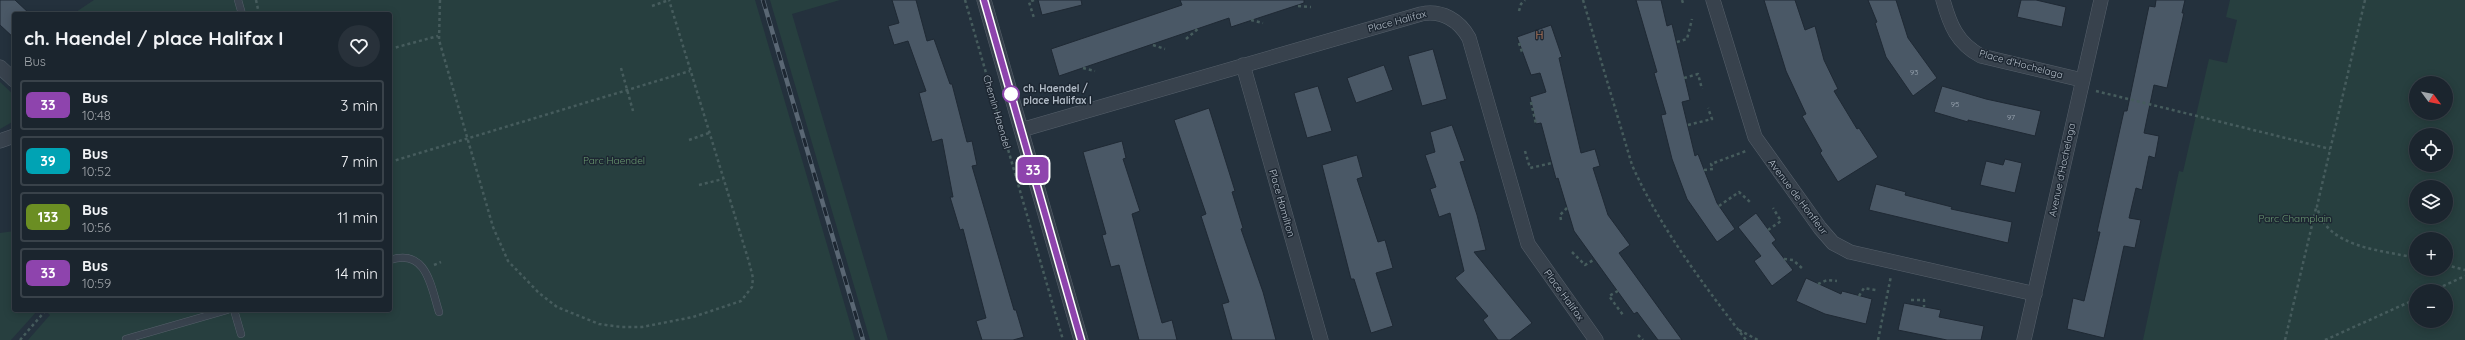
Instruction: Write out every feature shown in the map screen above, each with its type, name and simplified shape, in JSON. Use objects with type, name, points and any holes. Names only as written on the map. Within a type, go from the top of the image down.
[{"type":"street","name":"Chemin Haendel","points":[[984,0],[1081,340]]},
{"type":"street","name":"Avenue de Honfleur","points":[[1713,0],[1750,127],[1760,146],[1820,228],[1841,248],[2034,294]]},
{"type":"street","name":"Place d'Hochelaga","points":[[1943,0],[1954,34],[1970,50],[1981,56],[2082,80]]},
{"type":"street","name":"Avenue d'Hochelaga","points":[[2024,340],[2101,0]]},
{"type":"street","name":"Place Halifax","points":[[1021,130],[1421,14],[1430,12],[1450,18],[1463,29],[1469,38],[1528,244],[1596,340]]},
{"type":"street","name":"Place Hamilton","points":[[1243,65],[1321,340]]},
{"type":"street","points":[[0,67],[12,78]]},
{"type":"street","points":[[0,141],[12,137]]},
{"type":"lane","points":[[238,0],[241,12]]},
{"type":"lane","points":[[392,260],[403,257],[423,266],[428,274],[439,312]]},
{"type":"lane","points":[[126,339],[220,312]]},
{"type":"lane","points":[[235,312],[241,334]]},
{"type":"path","points":[[256,0],[259,12]]},
{"type":"path","points":[[440,0],[438,36],[466,139],[493,227],[508,261],[539,294],[557,307],[578,317],[613,326],[642,327],[693,317],[728,307],[741,301],[748,294],[752,287],[753,278],[669,0],[652,6]]},
{"type":"path","name":"Chemin Haendel","points":[[965,0],[1063,340]]},
{"type":"path","points":[[1034,0],[1029,2],[1034,18]]},
{"type":"path","points":[[1520,11],[1521,4],[1525,0]]},
{"type":"path","points":[[1583,0],[1621,129],[1641,187],[1683,253],[1746,340]]},
{"type":"path","points":[[2285,340],[2365,0]]},
{"type":"path","points":[[1298,6],[1311,7]]},
{"type":"path","points":[[1677,42],[1687,39],[1692,19]]},
{"type":"path","points":[[1251,20],[1263,23]]},
{"type":"path","points":[[1186,39],[1199,28]]},
{"type":"path","points":[[392,48],[438,36]]},
{"type":"path","points":[[1519,42],[1522,52]]},
{"type":"path","points":[[1153,45],[1165,49]]},
{"type":"path","points":[[621,68],[633,111]]},
{"type":"path","points":[[1083,68],[1096,71]]},
{"type":"path","points":[[392,161],[690,71]]},
{"type":"path","points":[[1684,78],[1698,74],[1702,89]]},
{"type":"path","points":[[2094,90],[2330,150]]},
{"type":"path","points":[[1532,102],[1536,124]]},
{"type":"path","points":[[1688,125],[1712,119],[1708,108]]},
{"type":"path","points":[[689,140],[709,133]]},
{"type":"path","points":[[1704,170],[1713,169],[1711,164],[1760,146]]},
{"type":"path","points":[[1525,151],[1530,168],[1552,163]]},
{"type":"path","points":[[700,185],[723,179]]},
{"type":"path","points":[[1719,206],[1739,192],[1750,202]]},
{"type":"path","points":[[2317,206],[2319,215],[2326,227],[2349,242],[2409,256]]},
{"type":"path","points":[[1562,220],[1560,215],[1567,208]]},
{"type":"path","points":[[1768,230],[1781,221],[1773,208]]},
{"type":"path","points":[[1572,252],[1585,265],[1595,259]]},
{"type":"path","points":[[1784,259],[1793,260],[1803,269]]},
{"type":"path","points":[[2453,267],[2465,270]]},
{"type":"path","points":[[1878,340],[1892,273]]},
{"type":"path","points":[[2447,284],[2465,276]]},
{"type":"path","points":[[1818,284],[1827,280],[1837,281]]},
{"type":"path","points":[[1859,296],[1864,288],[1876,290]]},
{"type":"path","points":[[1618,291],[1610,296],[1623,315]]},
{"type":"path","points":[[1912,300],[1924,300],[1924,307]]},
{"type":"path","points":[[2325,340],[2409,301]]},
{"type":"path","points":[[20,340],[44,312]]},
{"type":"path","points":[[1737,329],[1758,340]]},
{"type":"path","points":[[1638,335],[1643,340]]},
{"type":"green space","name":"Parc Haendel","points":[[94,0],[755,0],[855,340],[28,340],[50,315],[47,312],[392,312],[392,12],[76,12]]},
{"type":"green space","points":[[770,0],[840,0],[792,14],[888,340],[870,340]]},
{"type":"green space","name":"Parc Champlain","points":[[2230,0],[2465,0],[2465,340],[2143,340],[2179,171],[2183,172],[2209,59],[2227,63],[2237,20],[2226,17]]},
{"type":"green space","points":[[0,82],[12,93],[12,122],[0,129]]},
{"type":"green space","points":[[12,231],[12,312],[36,312],[11,340],[0,340],[0,233]]},
{"type":"building","points":[[0,0],[15,0],[28,12],[12,12],[12,36],[0,25]]},
{"type":"building","points":[[892,0],[916,0],[927,41],[934,39],[950,84],[952,84],[967,142],[972,141],[977,165],[972,166],[1014,310],[1016,310],[1024,337],[1013,340],[982,340],[976,321],[986,318],[963,229],[960,230],[950,197],[953,197],[942,139],[932,142],[919,93],[926,91],[908,41],[894,45],[888,26],[899,23]]},
{"type":"building","points":[[1038,0],[1081,0],[1082,5],[1042,15]]},
{"type":"building","points":[[1180,0],[1304,0],[1304,3],[1231,27],[1229,18],[1059,76],[1051,49],[1182,5]]},
{"type":"building","points":[[1636,0],[1661,0],[1667,26],[1672,24],[1690,100],[1682,102],[1695,156],[1698,154],[1717,203],[1735,229],[1717,242],[1687,199],[1672,159],[1661,115],[1666,114],[1654,73],[1657,72]]},
{"type":"building","points":[[1764,0],[1795,0],[1805,30],[1815,26],[1824,60],[1838,89],[1834,91],[1857,129],[1859,128],[1878,157],[1838,182],[1820,153],[1822,151],[1802,116],[1806,114],[1786,71]]},
{"type":"building","points":[[1868,0],[1896,0],[1908,38],[1937,78],[1913,96],[1886,57],[1875,23],[1877,22]]},
{"type":"building","points":[[2021,0],[2036,0],[2066,7],[2062,27],[2017,17]]},
{"type":"building","points":[[2156,0],[2185,0],[2182,13],[2184,13],[2167,88],[2154,85],[2144,133],[2159,136],[2155,158],[2149,156],[2142,190],[2136,188],[2129,218],[2141,220],[2135,248],[2124,246],[2104,338],[2067,329],[2073,298],[2084,301],[2100,232],[2097,232],[2124,111],[2127,111],[2149,6],[2155,7]]},
{"type":"building","points":[[1551,25],[1562,57],[1559,58],[1581,153],[1595,149],[1600,166],[1593,168],[1608,215],[1630,245],[1619,253],[1682,340],[1658,340],[1637,312],[1634,314],[1574,231],[1558,178],[1556,179],[1541,123],[1536,124],[1530,97],[1546,92],[1540,73],[1531,75],[1517,37]]},
{"type":"building","points":[[1433,49],[1447,99],[1422,106],[1408,56]]},
{"type":"building","points":[[1384,65],[1393,90],[1356,103],[1347,78]]},
{"type":"building","points":[[1318,86],[1332,131],[1307,138],[1294,93]]},
{"type":"building","points":[[1942,86],[1986,99],[2041,111],[2035,136],[1968,120],[1968,122],[1934,112]]},
{"type":"building","points":[[1209,108],[1235,191],[1232,192],[1243,228],[1241,229],[1263,292],[1276,340],[1232,340],[1222,304],[1229,302],[1201,216],[1206,214],[1174,120]]},
{"type":"building","points":[[1452,125],[1465,161],[1460,162],[1477,215],[1486,250],[1474,252],[1532,323],[1510,340],[1498,340],[1483,320],[1488,316],[1455,278],[1464,271],[1450,213],[1439,217],[1430,189],[1436,187],[1425,155],[1435,152],[1430,132]]},
{"type":"building","points":[[1122,141],[1126,158],[1123,159],[1140,211],[1132,214],[1148,273],[1162,323],[1172,320],[1177,340],[1139,340],[1119,265],[1111,267],[1102,235],[1106,234],[1083,152]]},
{"type":"building","points":[[1357,155],[1363,177],[1357,179],[1378,242],[1385,240],[1393,268],[1376,273],[1393,326],[1371,333],[1354,279],[1351,279],[1322,165]]},
{"type":"building","points":[[2005,159],[2022,163],[2015,193],[1980,185],[1986,161],[2003,165]]},
{"type":"building","points":[[1876,184],[1906,192],[1905,195],[1952,207],[1951,209],[2012,222],[2008,243],[1869,210]]},
{"type":"building","points":[[1756,213],[1776,240],[1772,243],[1793,270],[1772,286],[1754,261],[1761,256],[1738,227]]},
{"type":"building","points":[[1806,278],[1841,294],[1842,291],[1872,299],[1866,324],[1825,314],[1796,301]]},
{"type":"building","points":[[1904,303],[1941,310],[1939,317],[1984,326],[1981,340],[1947,340],[1898,330]]},
{"type":"railway","points":[[763,0],[863,340]]},
{"type":"bus line","name":"33","points":[[984,0],[1081,340]]},
{"type":"place","name":"ch. Haendel / place Halifax I","points":[[1011,94]]},
{"type":"district","name":"H","points":[[1540,35]]}]
